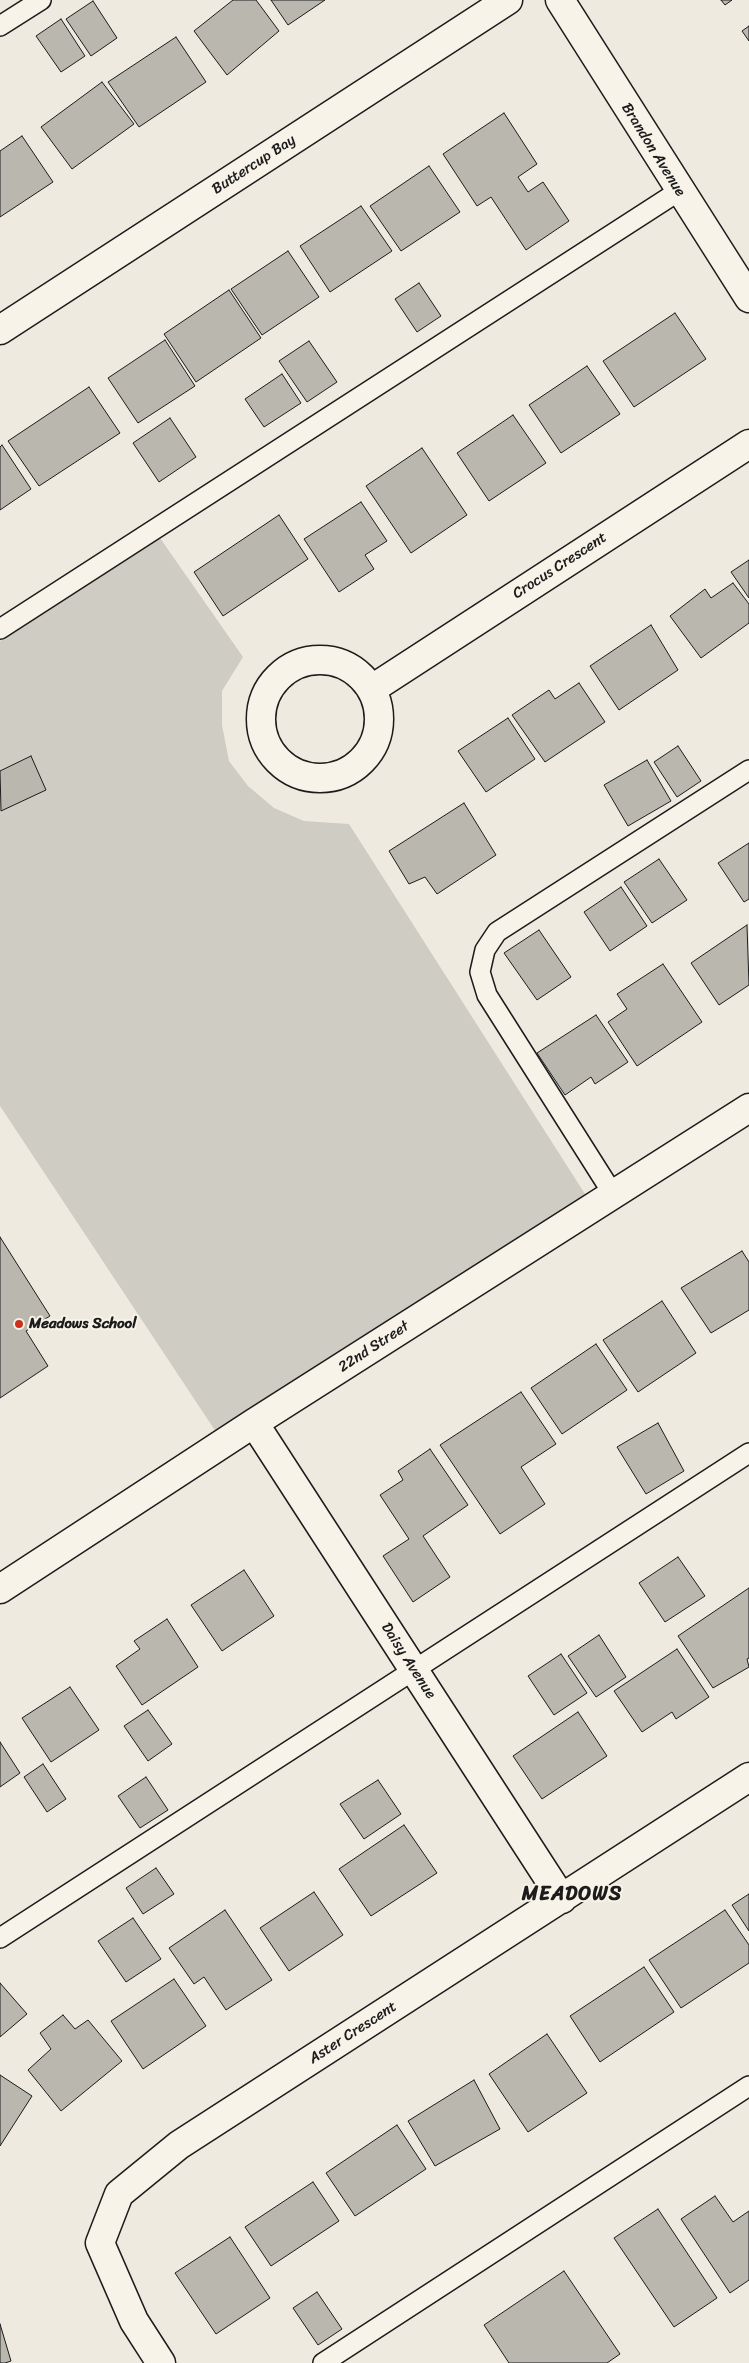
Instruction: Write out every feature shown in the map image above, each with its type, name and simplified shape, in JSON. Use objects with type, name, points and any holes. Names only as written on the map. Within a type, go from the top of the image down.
[{"type":"street","name":"Buttercup Bay","points":[[0,330],[508,0]]},
{"type":"street","name":"Brandon Avenue","points":[[560,0],[679,191],[749,298]]},
{"type":"street","name":"Crocus Crescent","points":[[372,689],[749,444]]},
{"type":"street","points":[[326,660],[344,664],[360,674],[372,689],[379,708],[380,728],[373,748],[360,764],[342,775],[322,778],[301,776],[283,766],[270,750],[262,730],[262,712],[266,694],[276,679],[291,667],[308,661],[326,660]]},
{"type":"street","name":"22nd Street","points":[[0,1589],[254,1423],[749,1108]]},
{"type":"street","name":"Daisy Avenue","points":[[254,1423],[562,1899]]},
{"type":"street","name":"Aster Crescent","points":[[160,2363],[134,2321],[100,2243],[118,2194],[179,2145],[749,1777]]},
{"type":"lane","points":[[0,26],[41,0]]},
{"type":"lane","points":[[0,629],[679,191]]},
{"type":"lane","points":[[612,1194],[487,995],[480,972],[485,950],[497,932],[749,770]]},
{"type":"lane","points":[[0,1938],[749,1452]]},
{"type":"lane","points":[[323,2363],[749,2086]]},
{"type":"shaded area","points":[[160,538],[243,657],[222,691],[222,725],[229,761],[248,786],[274,808],[304,821],[349,824],[592,1205],[224,1444],[0,1106],[0,641]]},
{"type":"building","points":[[233,0],[256,0],[279,31],[227,75],[194,31]]},
{"type":"building","points":[[271,0],[325,0],[288,25]]},
{"type":"building","points":[[721,0],[732,0],[725,5]]},
{"type":"building","points":[[93,1],[117,38],[91,56],[66,19]]},
{"type":"building","points":[[61,19],[85,56],[61,72],[36,36]]},
{"type":"building","points":[[749,26],[749,41],[742,31]]},
{"type":"building","points":[[176,37],[206,82],[139,127],[108,82]]},
{"type":"building","points":[[102,82],[134,124],[72,169],[41,127]]},
{"type":"building","points":[[504,113],[537,164],[518,177],[528,192],[543,182],[569,221],[526,250],[491,197],[477,206],[443,154]]},
{"type":"building","points":[[22,136],[53,182],[0,217],[0,151]]},
{"type":"building","points":[[429,166],[460,212],[401,251],[370,206]]},
{"type":"building","points":[[361,206],[392,251],[330,292],[300,246]]},
{"type":"building","points":[[288,251],[319,297],[262,335],[231,289]]},
{"type":"building","points":[[419,283],[441,316],[417,332],[395,299]]},
{"type":"building","points":[[229,290],[261,338],[196,382],[164,334]]},
{"type":"building","points":[[675,313],[706,359],[634,407],[603,361]]},
{"type":"building","points":[[165,340],[195,386],[138,423],[108,378]]},
{"type":"building","points":[[309,341],[337,382],[307,402],[279,361]]},
{"type":"building","points":[[587,366],[620,414],[561,453],[529,405]]},
{"type":"building","points":[[282,374],[301,403],[264,427],[245,399]]},
{"type":"building","points":[[89,387],[120,433],[39,486],[8,441]]},
{"type":"building","points":[[513,415],[546,463],[489,501],[457,453]]},
{"type":"building","points":[[170,418],[196,457],[159,482],[133,443]]},
{"type":"building","points":[[2,445],[31,489],[0,510],[0,447]]},
{"type":"building","points":[[422,448],[467,515],[411,553],[366,486]]},
{"type":"building","points":[[361,502],[387,541],[365,555],[374,569],[339,592],[304,539]]},
{"type":"building","points":[[279,515],[308,559],[223,616],[194,572]]},
{"type":"building","points":[[749,560],[749,598],[731,572]]},
{"type":"building","points":[[733,583],[749,604],[749,623],[701,658],[670,616],[705,589],[711,598]]},
{"type":"building","points":[[651,625],[678,670],[619,710],[590,666]]},
{"type":"building","points":[[579,683],[605,722],[545,762],[512,715],[549,690],[555,699]]},
{"type":"building","points":[[508,718],[535,759],[486,792],[458,751]]},
{"type":"building","points":[[678,746],[701,781],[677,797],[654,762]]},
{"type":"building","points":[[31,756],[46,790],[1,811],[0,771]]},
{"type":"building","points":[[647,760],[671,801],[628,826],[604,785]]},
{"type":"building","points":[[464,803],[496,855],[437,894],[425,877],[409,884],[389,851]]},
{"type":"building","points":[[749,843],[749,899],[744,902],[718,863]]},
{"type":"building","points":[[659,859],[687,900],[652,923],[624,882]]},
{"type":"building","points":[[621,887],[647,926],[610,951],[584,912]]},
{"type":"building","points":[[747,925],[749,985],[719,1005],[691,963]]},
{"type":"building","points":[[539,930],[571,977],[537,1000],[504,953]]},
{"type":"building","points":[[663,964],[702,1022],[637,1066],[608,1022],[627,1009],[617,994]]},
{"type":"building","points":[[596,1015],[628,1062],[595,1084],[591,1077],[565,1095],[537,1053]]},
{"type":"building","name":"Meadows School","points":[[0,1237],[50,1316],[26,1331],[48,1366],[0,1398]]},
{"type":"building","points":[[742,1251],[749,1262],[749,1310],[711,1333],[681,1288]]},
{"type":"building","points":[[662,1301],[696,1353],[638,1392],[603,1340]]},
{"type":"building","points":[[596,1344],[627,1390],[562,1434],[531,1388]]},
{"type":"building","points":[[521,1392],[556,1444],[521,1467],[545,1504],[500,1534],[440,1445]]},
{"type":"building","points":[[658,1423],[684,1471],[646,1494],[617,1447]]},
{"type":"building","points":[[430,1449],[468,1505],[423,1536],[450,1577],[413,1602],[383,1556],[409,1539],[380,1495],[403,1480],[398,1471]]},
{"type":"building","points":[[678,1557],[705,1596],[665,1622],[639,1583]]},
{"type":"building","points":[[244,1570],[274,1616],[222,1651],[191,1605]]},
{"type":"building","points":[[749,1588],[749,1658],[747,1659],[749,1667],[713,1688],[678,1636]]},
{"type":"building","points":[[167,1619],[198,1667],[142,1705],[116,1666],[140,1649],[134,1641]]},
{"type":"building","points":[[599,1635],[626,1677],[596,1697],[568,1656]]},
{"type":"building","points":[[677,1649],[709,1697],[676,1719],[672,1712],[642,1732],[614,1691]]},
{"type":"building","points":[[561,1654],[587,1693],[554,1715],[528,1676]]},
{"type":"building","points":[[70,1687],[99,1730],[51,1762],[22,1718]]},
{"type":"building","points":[[148,1710],[172,1744],[148,1761],[124,1726]]},
{"type":"building","points":[[578,1712],[607,1756],[542,1799],[513,1756]]},
{"type":"building","points":[[0,1742],[20,1773],[0,1787]]},
{"type":"building","points":[[43,1764],[66,1799],[47,1812],[24,1777]]},
{"type":"building","points":[[146,1777],[168,1810],[140,1828],[118,1796]]},
{"type":"building","points":[[378,1780],[401,1814],[364,1839],[340,1804]]},
{"type":"building","points":[[404,1825],[437,1873],[371,1916],[339,1869]]},
{"type":"building","points":[[156,1868],[174,1894],[143,1914],[126,1888]]},
{"type":"building","points":[[314,1892],[343,1935],[289,1971],[260,1928]]},
{"type":"building","points":[[749,1894],[749,1931],[732,1905]]},
{"type":"building","points":[[225,1910],[272,1980],[226,2010],[204,1977],[194,1984],[169,1948]]},
{"type":"building","points":[[725,1910],[749,1945],[749,1963],[681,2008],[649,1960]]},
{"type":"building","points":[[133,1918],[161,1959],[126,1982],[98,1941]]},
{"type":"building","points":[[644,1967],[674,2012],[600,2062],[570,2016]]},
{"type":"building","points":[[174,1979],[206,2026],[143,2069],[111,2021]]},
{"type":"building","points":[[0,1983],[27,2014],[0,2037]]},
{"type":"building","points":[[63,2015],[75,2029],[88,2020],[122,2061],[61,2111],[28,2070],[51,2049],[40,2033]]},
{"type":"building","points":[[547,2034],[587,2093],[528,2132],[489,2074]]},
{"type":"building","points":[[0,2075],[32,2096],[0,2146]]},
{"type":"building","points":[[474,2080],[500,2129],[435,2166],[408,2121]]},
{"type":"building","points":[[397,2125],[426,2169],[355,2216],[326,2173]]},
{"type":"building","points":[[313,2182],[339,2221],[271,2266],[245,2227]]},
{"type":"building","points":[[715,2196],[733,2222],[749,2211],[749,2280],[730,2293],[681,2219]]},
{"type":"building","points":[[658,2209],[717,2298],[674,2327],[614,2238]]},
{"type":"building","points":[[230,2237],[270,2298],[216,2334],[175,2273]]},
{"type":"building","points":[[564,2271],[620,2354],[607,2363],[509,2363],[484,2325]]},
{"type":"building","points":[[317,2292],[342,2329],[318,2345],[293,2308]]},
{"type":"building","points":[[0,2324],[11,2361],[5,2363],[0,2363]]},
{"type":"place","name":"Meadows School","points":[[19,1324]]},
{"type":"district","name":"MEADOWS","points":[[572,1895]]}]
